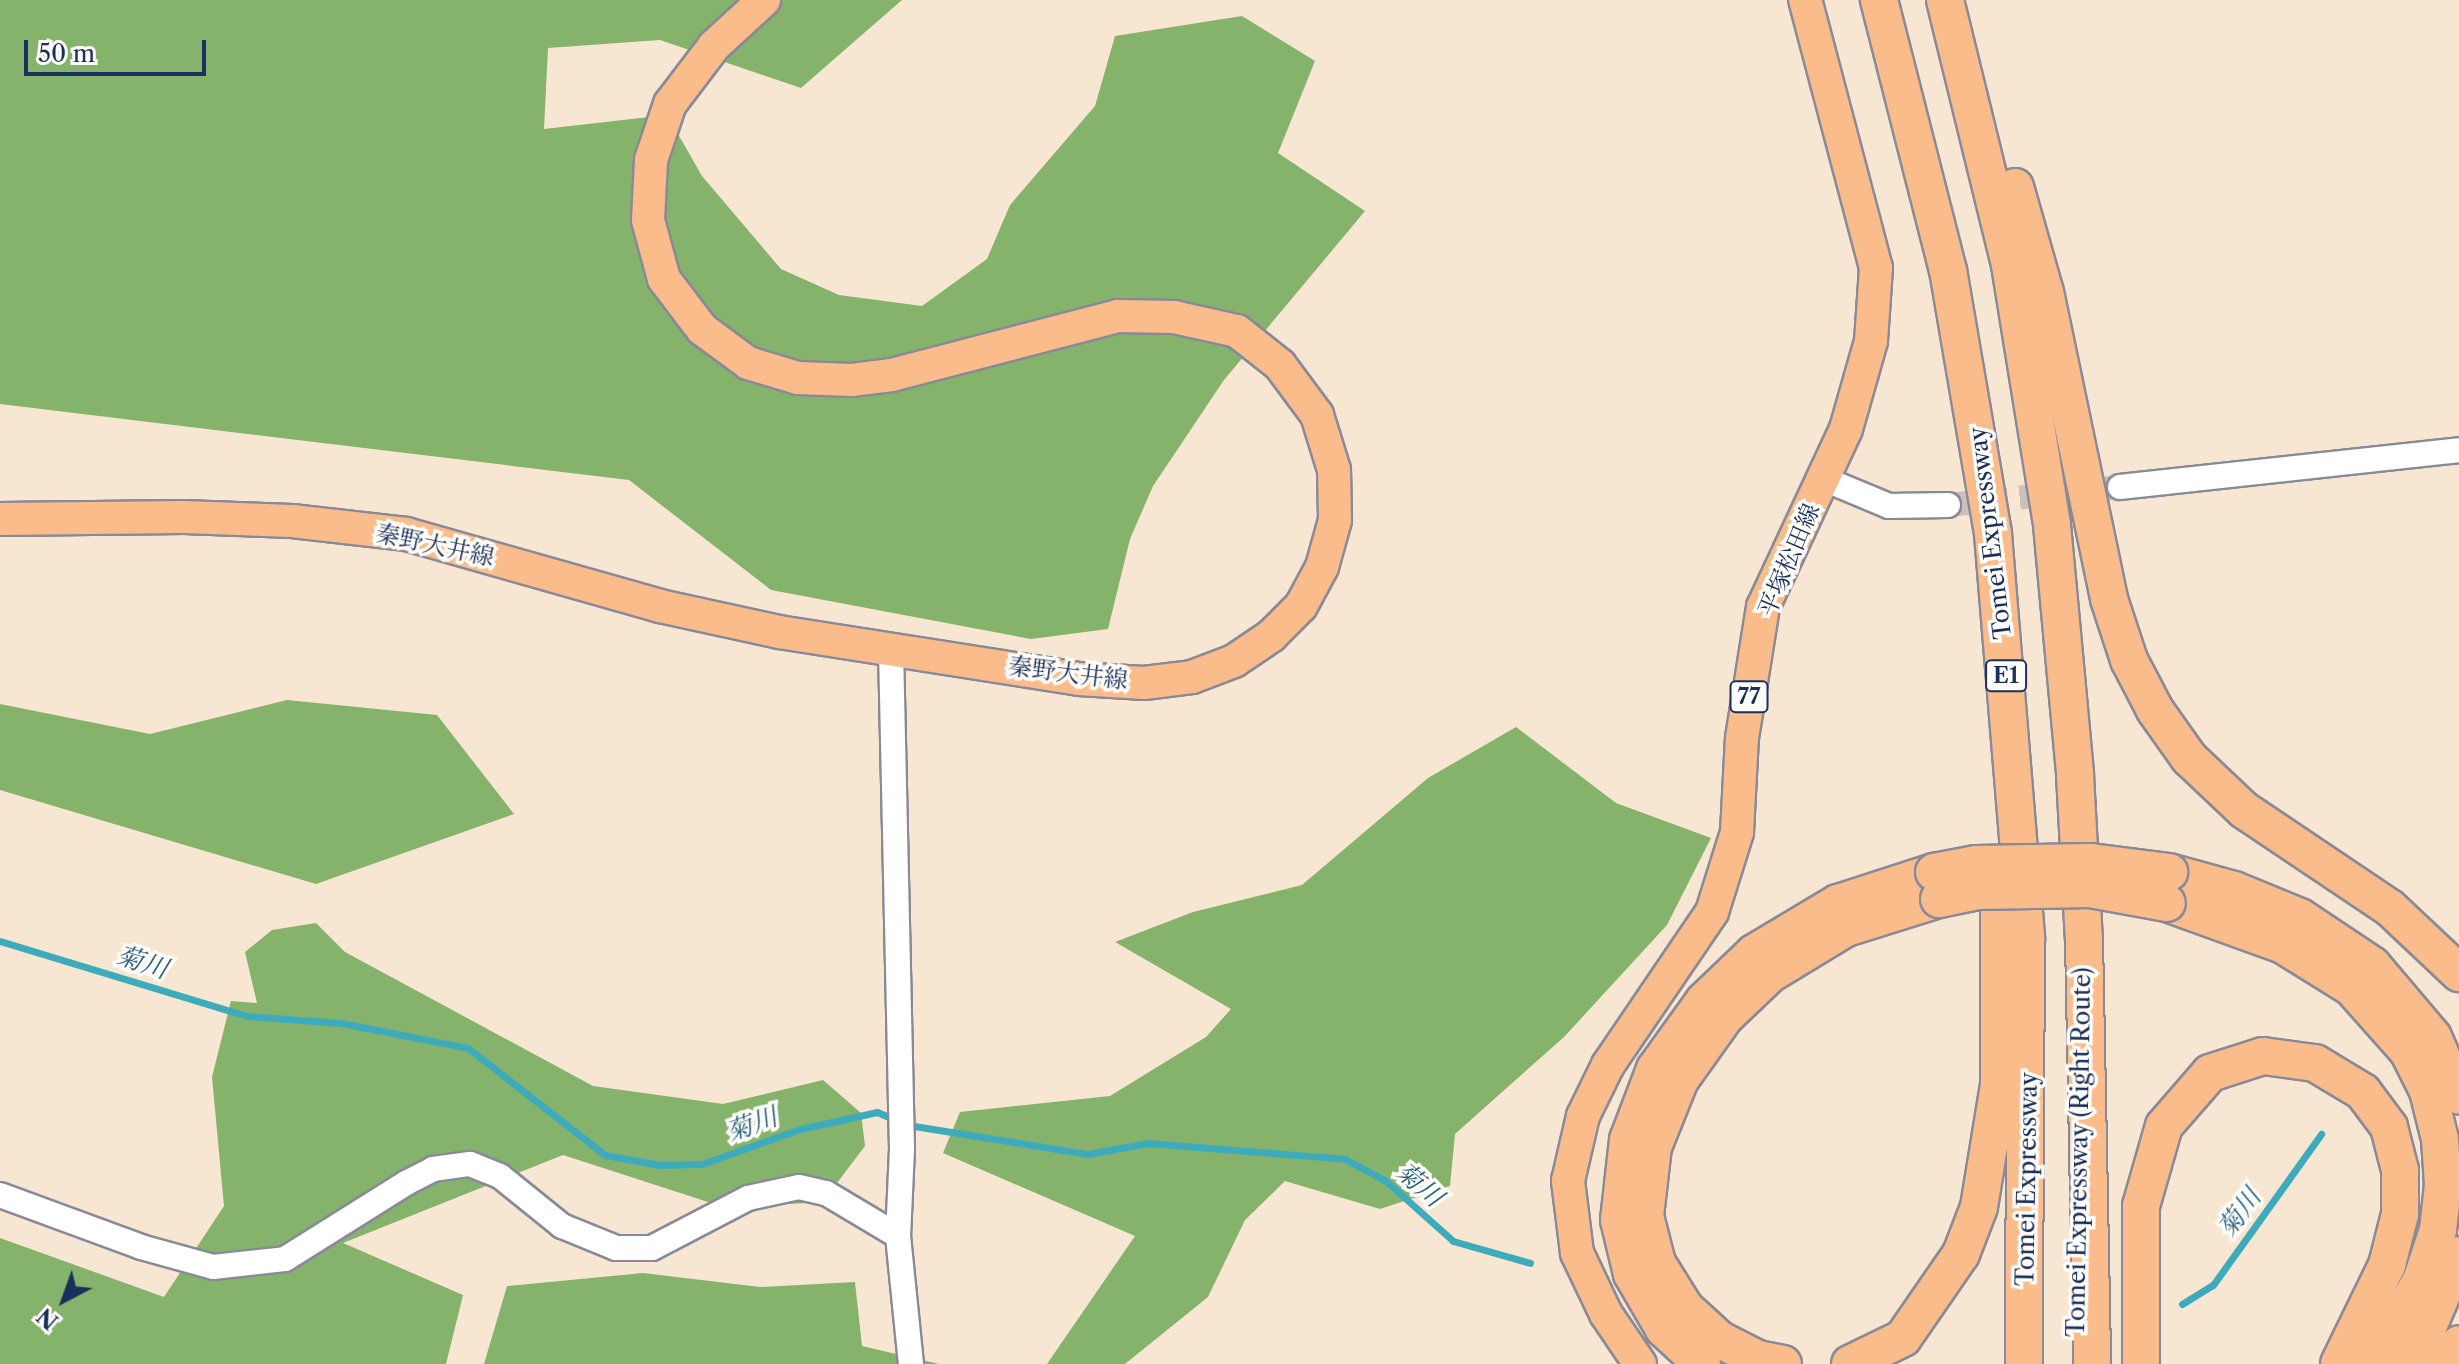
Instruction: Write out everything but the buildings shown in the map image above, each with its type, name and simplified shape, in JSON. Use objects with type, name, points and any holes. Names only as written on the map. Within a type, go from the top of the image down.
[{"type":"highway","name":"Tomei Expressway","points":[[1879,0],[1948,270],[1993,534],[2026,938],[2024,1364]]},
{"type":"highway","points":[[1946,1],[2010,265],[2052,525],[2074,759],[2084,939],[2092,1364]]},
{"type":"highway","points":[[1946,1],[2018,197],[2045,292],[2109,599],[2129,660],[2155,710],[2189,758],[2244,810],[2390,908],[2459,973]]},
{"type":"highway","points":[[1850,1364],[1903,1338],[1933,1300],[1975,1219],[1993,1145],[2001,992],[1991,685],[1993,534]]},
{"type":"highway","points":[[1783,1364],[1758,1359],[1720,1340],[1685,1308],[1664,1274],[1645,1216],[1653,1147],[1680,1080],[1725,1017],[1770,974],[1846,928],[1936,885]]},
{"type":"highway","points":[[1702,1364],[1664,1329],[1632,1274],[1619,1220],[1628,1140],[1655,1069],[1704,1001],[1754,953],[1838,903],[1936,885],[1979,891],[2168,887],[2234,890],[2300,917],[2372,965],[2433,1037],[2459,1096]]},
{"type":"highway","points":[[2168,887],[2283,945],[2352,988],[2408,1051],[2428,1091],[2440,1139],[2443,1185],[2438,1230],[2421,1281],[2372,1364]]},
{"type":"highway","name":"Tomei Expressway (Right Route)","points":[[2073,1364],[2084,939]]},
{"type":"highway","points":[[2141,1364],[2141,1206],[2164,1126],[2210,1073],[2263,1056],[2315,1063],[2363,1092],[2389,1127],[2400,1170],[2400,1214],[2387,1265],[2339,1364]]},
{"type":"highway","points":[[2405,1364],[2428,1327],[2459,1255]]},
{"type":"highway","points":[[2445,1364],[2459,1344]]},
{"type":"main road","name":"秦野大井線","points":[[0,519],[184,517],[406,534],[660,606],[779,632],[1079,679],[1144,683],[1192,677],[1234,661],[1301,606],[1322,567],[1335,520],[1334,470],[1317,415],[1280,365],[1237,331],[1174,317],[1118,316],[892,375],[852,380],[798,378],[748,363],[702,329],[664,279],[648,220],[651,160],[670,104],[714,46],[764,0]]},
{"type":"main road","name":"平塚松田線","points":[[1640,1364],[1606,1314],[1577,1253],[1568,1181],[1583,1116],[1608,1065],[1712,912],[1737,832],[1742,738],[1763,607],[1846,429],[1871,341],[1876,268],[1805,0]]},
{"type":"street","points":[[2120,487],[2459,450]]},
{"type":"street","points":[[1824,479],[1889,506],[1948,505]]},
{"type":"street","points":[[891,649],[902,1149],[898,1236],[911,1364]]},
{"type":"street","points":[[0,1195],[141,1247],[213,1267],[285,1259],[433,1169],[470,1164],[500,1176],[562,1226],[616,1248],[652,1248],[748,1198],[799,1187],[826,1193],[898,1236]]},
{"type":"green space","points":[[0,0],[902,0],[801,88],[660,40],[548,48],[544,129],[667,115],[702,176],[781,269],[839,295],[922,306],[987,259],[1010,205],[1095,106],[1115,36],[1242,16],[1315,61],[1278,153],[1365,211],[1224,380],[1153,486],[1130,539],[1108,629],[1031,639],[771,590],[629,480],[0,404]]},
{"type":"green space","points":[[287,700],[437,715],[514,814],[316,884],[0,790],[0,704],[150,734]]},
{"type":"green space","points":[[1516,727],[1616,803],[1711,838],[1667,925],[1564,1037],[1455,1134],[1450,1186],[1380,1209],[1285,1181],[1245,1220],[1208,1297],[1125,1364],[1047,1364],[1135,1236],[943,1153],[960,1112],[1110,1096],[1206,1037],[1231,1009],[1115,942],[1193,912],[1302,885],[1428,778]]},
{"type":"green space","points":[[316,923],[345,952],[593,1086],[723,1104],[823,1080],[861,1113],[865,1146],[837,1183],[807,1203],[751,1206],[708,1202],[563,1155],[343,1243],[463,1295],[446,1364],[0,1364],[0,1238],[164,1297],[224,1206],[212,1077],[231,1001],[257,1003],[245,952],[272,930]]},
{"type":"green space","points":[[643,1273],[760,1287],[855,1282],[862,1346],[939,1364],[484,1364],[507,1286]]},
{"type":"waterway","name":"菊川","points":[[0,941],[247,1016],[341,1023],[468,1048],[605,1155],[660,1165],[702,1164],[800,1129],[877,1112],[896,1120]]},
{"type":"waterway","name":"菊川","points":[[908,1125],[1088,1154],[1148,1143],[1345,1159],[1386,1181],[1453,1241],[1530,1263]]},
{"type":"waterway","name":"菊川","points":[[2182,1304],[2213,1285],[2321,1134]]},
{"type":"tunnel","points":[[1948,505],[2120,487]]}]
